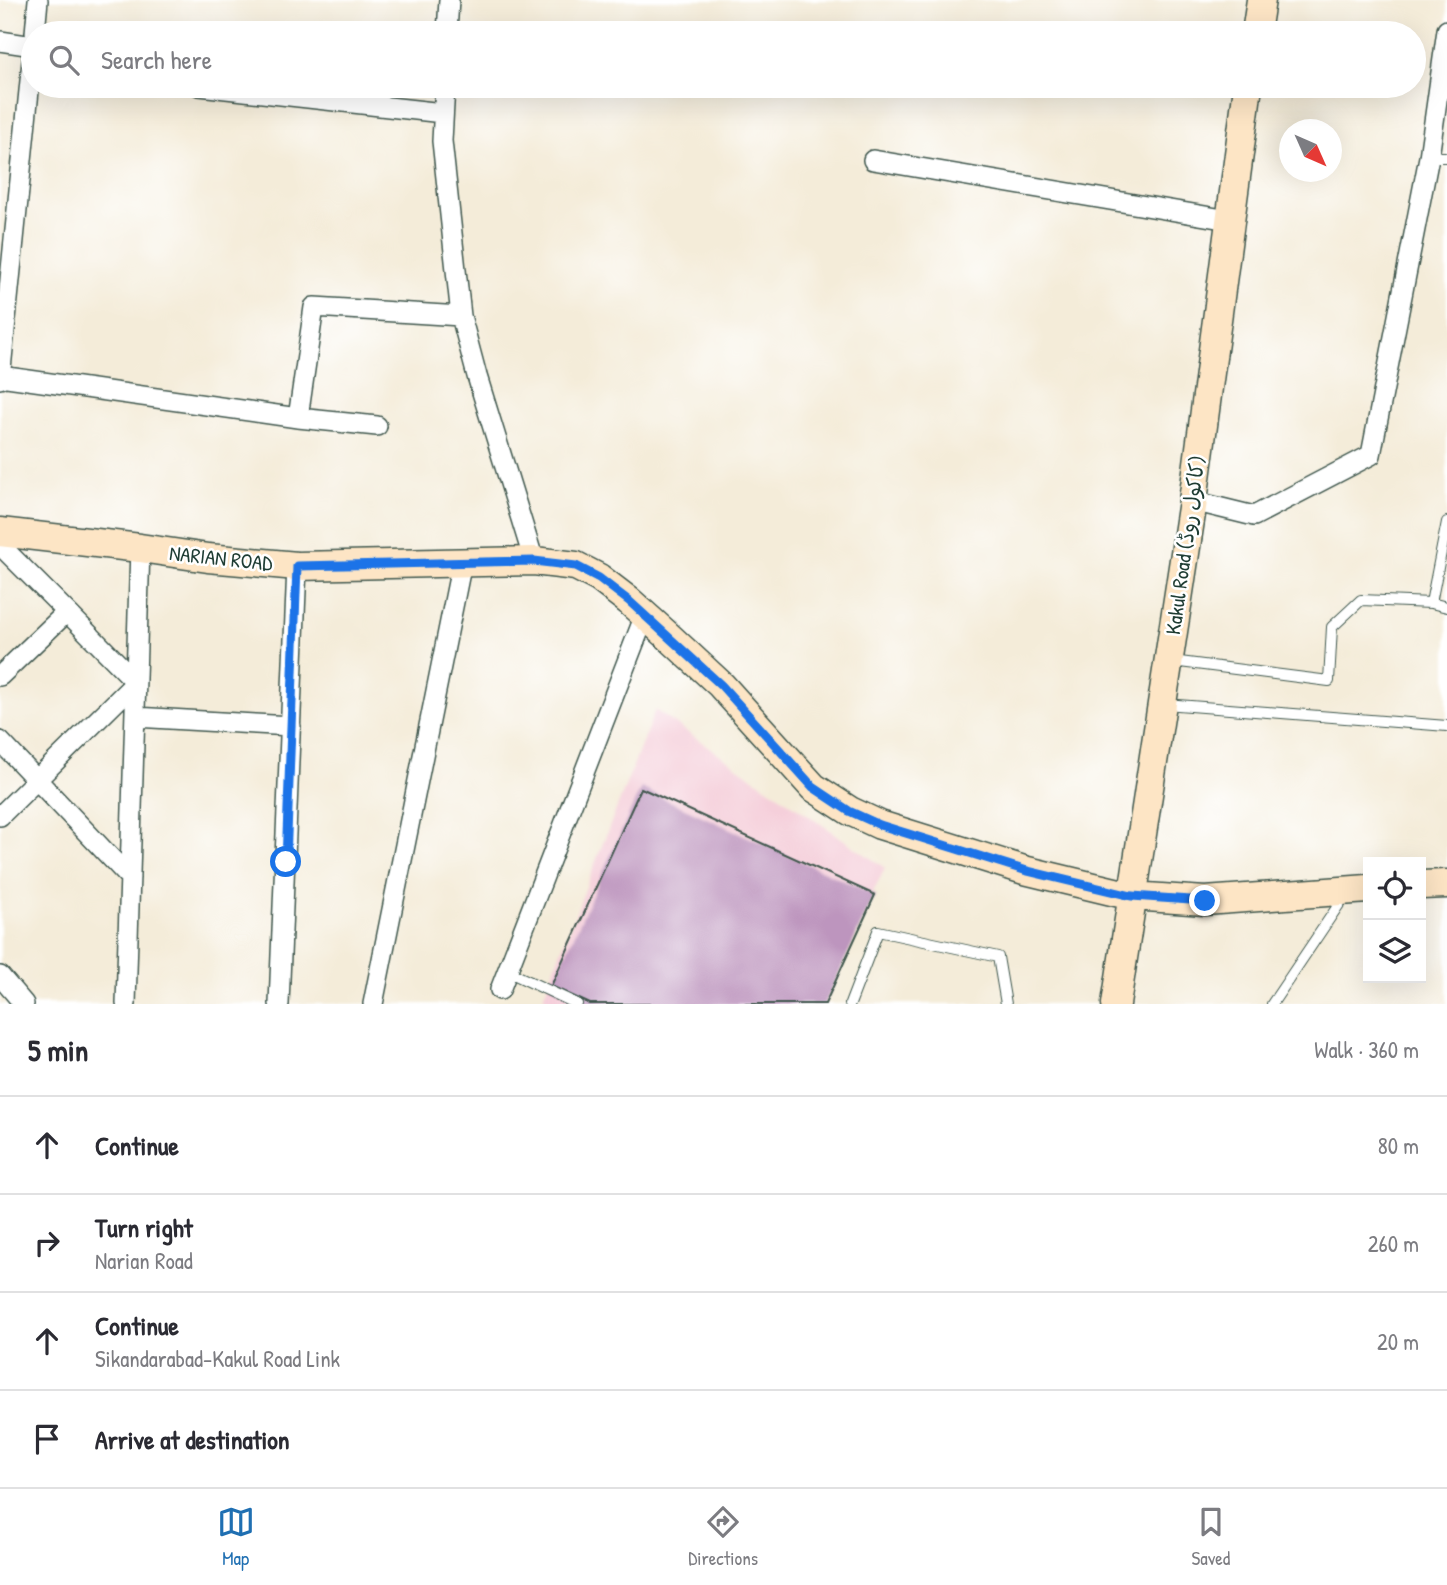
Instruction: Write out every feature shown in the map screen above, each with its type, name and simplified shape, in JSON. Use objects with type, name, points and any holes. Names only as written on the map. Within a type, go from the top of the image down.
[{"type":"main road","points":[[1258,21],[1261,0]]},
{"type":"main road","name":"Kakul Road (کاکول روڈ)","points":[[1116,1004],[1193,500],[1246,98]]},
{"type":"main road","name":"NARIAN ROAD","points":[[0,532],[208,558],[297,566],[534,561],[576,566],[599,578],[645,615],[721,685],[813,787],[849,811],[880,825],[1024,870],[1132,896],[1205,901],[1358,890]]},
{"type":"main road","points":[[1426,886],[1447,884]]},
{"type":"street","points":[[36,21],[38,0]]},
{"type":"street","points":[[448,21],[449,0]]},
{"type":"street","points":[[1193,500],[1254,516],[1371,455],[1438,157],[1447,30]]},
{"type":"street","points":[[0,41],[21,52]]},
{"type":"street","points":[[29,98],[0,377],[298,418],[377,426]]},
{"type":"street","points":[[308,98],[443,113]]},
{"type":"street","points":[[444,98],[442,141],[461,316],[534,561]]},
{"type":"street","points":[[873,160],[1229,220]]},
{"type":"street","points":[[298,418],[314,307],[461,316]]},
{"type":"street","points":[[0,545],[136,682]]},
{"type":"street","points":[[127,1004],[140,548]]},
{"type":"street","points":[[373,1004],[462,562]]},
{"type":"street","points":[[279,1004],[297,566]]},
{"type":"street","points":[[0,676],[67,612]]},
{"type":"street","points":[[500,990],[645,615]]},
{"type":"street","points":[[0,816],[136,682]]},
{"type":"street","points":[[135,717],[291,726]]},
{"type":"street","points":[[0,741],[130,878]]},
{"type":"street","points":[[0,976],[24,1004]]},
{"type":"lane","points":[[1431,603],[1447,522]]},
{"type":"lane","points":[[1168,661],[1329,681],[1332,627],[1361,600],[1431,603],[1447,607]]},
{"type":"lane","points":[[1162,704],[1447,726]]},
{"type":"lane","points":[[1272,1004],[1358,890]]},
{"type":"lane","points":[[850,1004],[878,931],[998,957],[1006,1004]]},
{"type":"lane","points":[[507,971],[577,1004]]},
{"type":"shaded area","points":[[655,710],[885,868],[818,1004],[559,1004],[543,997]]},
{"type":"building","points":[[641,788],[875,895],[825,1004],[590,1004],[551,986]]},
{"type":"route","points":[[286,862],[297,566],[534,561],[576,566],[599,578],[629,601],[721,685],[813,787],[849,811],[880,825],[1024,870],[1132,896],[1205,901]]}]
